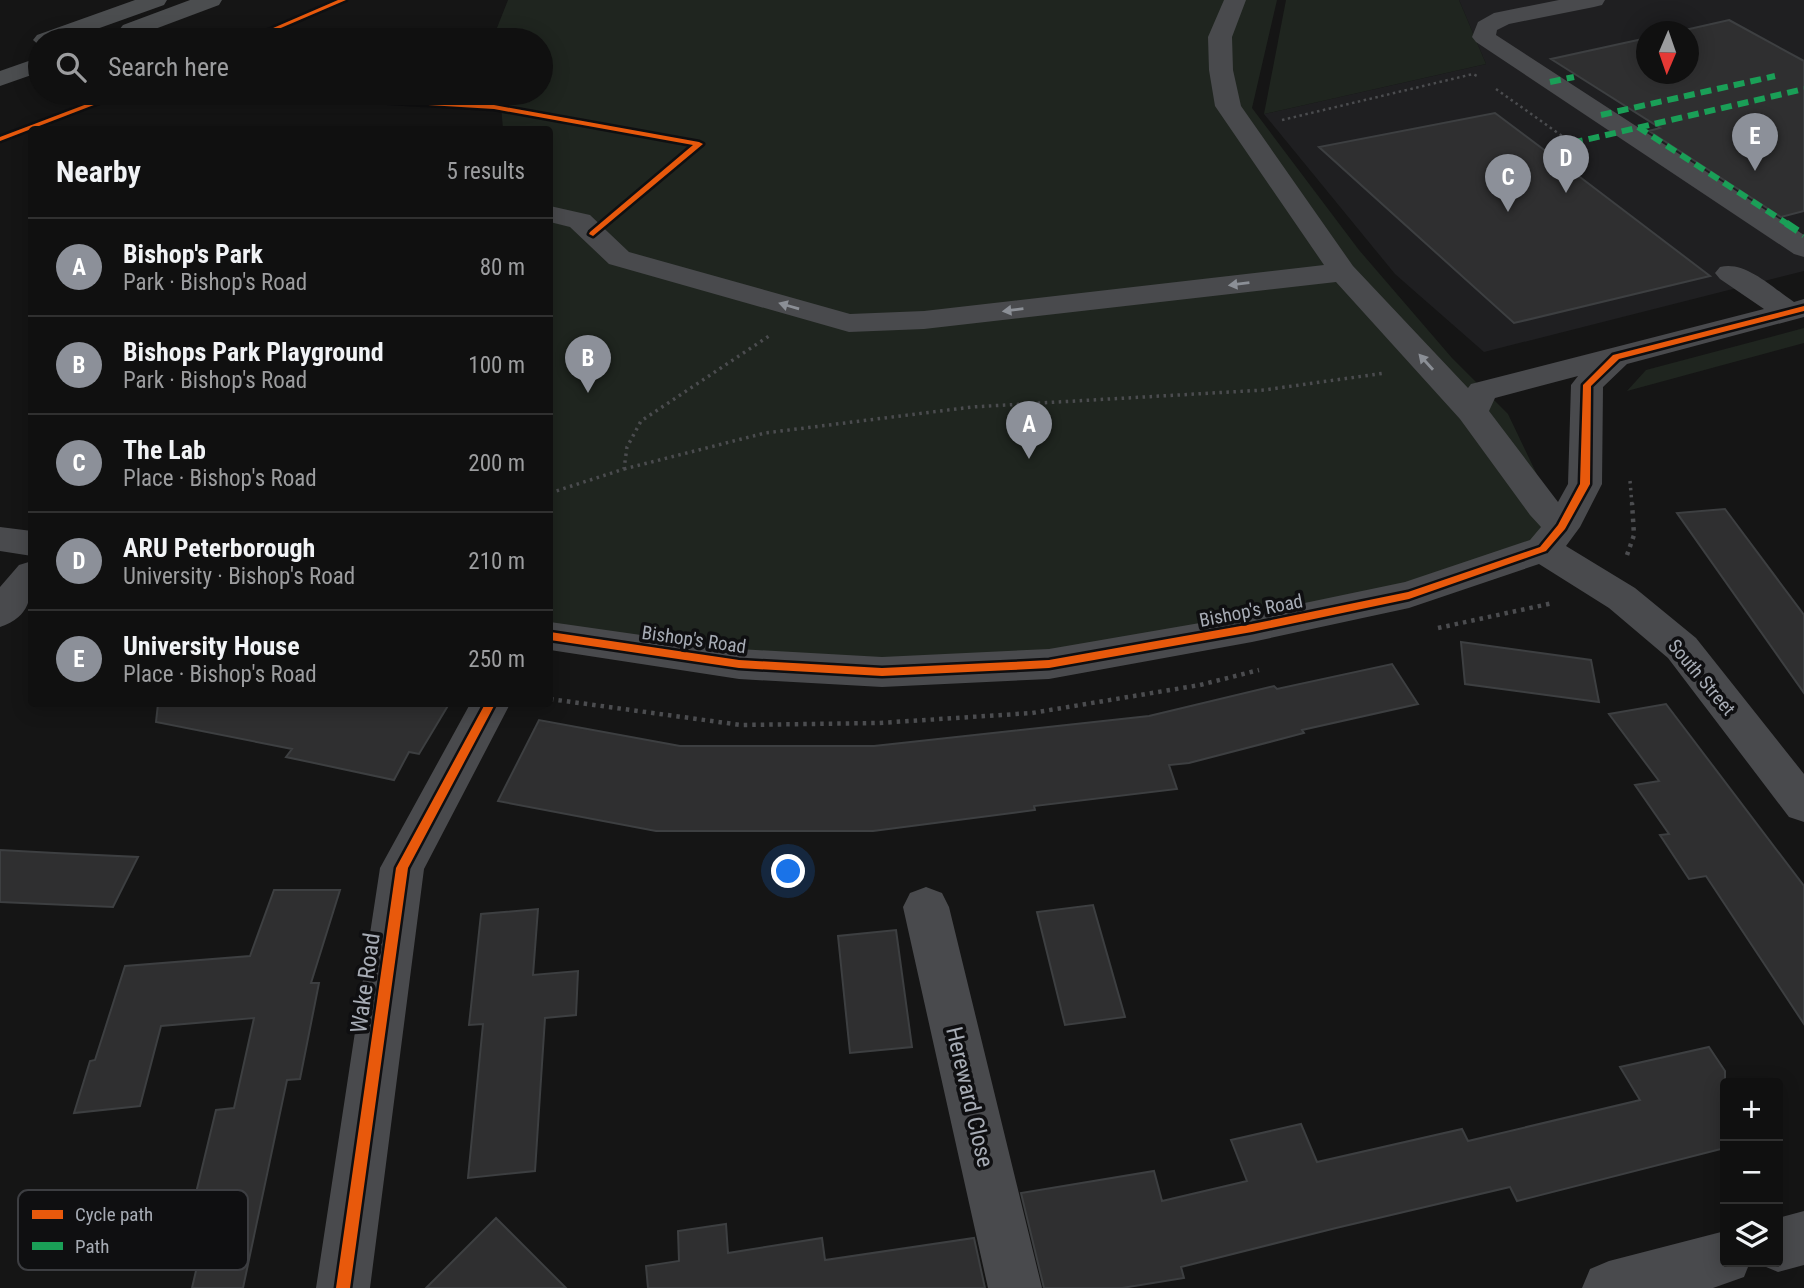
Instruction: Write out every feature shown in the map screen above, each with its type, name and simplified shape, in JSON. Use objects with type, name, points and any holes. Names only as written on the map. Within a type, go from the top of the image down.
[{"type":"highway","points":[[78,28],[156,0]]},
{"type":"highway","points":[[136,28],[211,0]]},
{"type":"highway","points":[[0,56],[28,46]]},
{"type":"highway","points":[[0,79],[28,68]]},
{"type":"street","name":"South Street","points":[[1235,0],[1220,37],[1221,70],[1228,106],[1343,272],[1472,412],[1542,507],[1552,538],[1682,648],[1804,805]]},
{"type":"street","points":[[1594,0],[1492,12],[1484,37],[1804,248]]},
{"type":"street","points":[[553,215],[580,222],[619,258],[849,323],[871,324],[1343,272]]},
{"type":"street","points":[[1730,273],[1796,310]]},
{"type":"street","points":[[1472,412],[1482,391],[1796,310]]},
{"type":"street","points":[[1552,538],[1586,484],[1587,385],[1616,357]]},
{"type":"street","name":"Bishop's Road","points":[[553,636],[764,666],[882,672],[1049,664],[1252,628],[1409,595],[1552,538]]},
{"type":"street","points":[[0,539],[28,543]]},
{"type":"street","points":[[0,613],[28,578]]},
{"type":"street","name":"Wake Road","points":[[343,1288],[402,868],[488,707]]},
{"type":"street","name":"Hereward Close","points":[[926,907],[1015,1288]]},
{"type":"street","points":[[1783,1244],[1804,1238]]},
{"type":"street","points":[[1609,1288],[1720,1259]]},
{"type":"path","points":[[1277,121],[1473,74],[1484,82]]},
{"type":"path","points":[[1495,89],[1572,143]]},
{"type":"path","points":[[624,469],[627,447],[642,421],[696,382],[809,312]]},
{"type":"path","points":[[553,492],[624,469],[765,433],[972,407],[1264,390],[1430,367]]},
{"type":"shaded area","points":[[508,0],[1277,0],[1252,108],[1359,250],[1452,358],[1508,414],[1562,527],[1439,584],[1011,666],[776,667],[553,630],[553,126],[503,126],[501,105],[553,105],[553,28],[497,28]]},
{"type":"shaded area","points":[[1286,0],[1459,0],[1486,64],[1264,114]]},
{"type":"shaded area","points":[[1459,0],[1804,0],[1804,271],[1484,352],[1395,274],[1264,114],[1486,64]]},
{"type":"shaded area","points":[[1804,328],[1804,343],[1627,391],[1646,370]]},
{"type":"building","points":[[1729,20],[1804,61],[1804,211],[1781,217],[1649,131],[1660,128],[1551,59],[1636,40],[1636,84],[1699,84],[1699,27]]},
{"type":"building","points":[[1495,113],[1710,276],[1514,323],[1319,147]]},
{"type":"building","points":[[1725,509],[1804,615],[1804,693],[1677,513]]},
{"type":"building","points":[[1461,642],[1591,660],[1599,702],[1465,684]]},
{"type":"building","points":[[1392,664],[1418,704],[1302,730],[1304,733],[1189,763],[1169,765],[1177,789],[1034,806],[1035,810],[873,831],[656,831],[498,801],[539,720],[680,746],[874,746],[1149,716],[1274,686],[1277,689]]},
{"type":"building","points":[[1666,704],[1804,886],[1804,1024],[1706,876],[1689,879],[1660,835],[1669,834],[1635,785],[1659,781],[1609,714]]},
{"type":"building","points":[[158,707],[447,707],[419,754],[409,752],[394,780],[286,757],[292,749],[156,722]]},
{"type":"building","points":[[0,850],[138,857],[113,907],[0,902]]},
{"type":"building","points":[[274,890],[340,890],[311,983],[319,983],[300,1079],[287,1080],[248,1264],[248,1190],[197,1190],[216,1110],[234,1108],[254,1018],[161,1026],[140,1106],[74,1113],[90,1061],[95,1060],[125,966],[250,956]]},
{"type":"building","points":[[1093,905],[1125,1017],[1065,1025],[1037,912]]},
{"type":"building","points":[[538,909],[533,975],[578,971],[576,1015],[545,1018],[535,1171],[468,1178],[483,1024],[469,1025],[481,914]]},
{"type":"building","points":[[896,930],[912,1047],[850,1053],[838,936]]},
{"type":"building","points":[[1709,1047],[1725,1071],[1725,1078],[1720,1078],[1720,1149],[1517,1201],[1510,1187],[1336,1228],[1181,1267],[1184,1278],[1122,1288],[1044,1288],[1021,1193],[1154,1171],[1162,1201],[1247,1181],[1231,1140],[1301,1124],[1317,1162],[1462,1129],[1468,1141],[1640,1100],[1620,1067]]},
{"type":"building","points":[[496,1218],[566,1288],[426,1288]]},
{"type":"building","points":[[726,1224],[728,1253],[822,1238],[825,1260],[974,1238],[985,1288],[648,1288],[646,1266],[679,1261],[678,1231]]},
{"type":"building","points":[[196,1270],[247,1270],[243,1288],[192,1288]]},
{"type":"marked path","points":[[1601,115],[1775,76]]},
{"type":"marked path","points":[[1550,82],[1574,77]]},
{"type":"marked path","points":[[1572,143],[1804,89]]},
{"type":"marked path","points":[[1638,127],[1804,235]]},
{"type":"cycle path","points":[[276,28],[343,0]]},
{"type":"cycle path","points":[[34,126],[90,105]]},
{"type":"cycle path","points":[[461,105],[494,107],[699,144],[593,234]]},
{"type":"cycle path","points":[[0,139],[28,128]]},
{"type":"cycle path","points":[[553,636],[739,664],[882,672],[1011,666],[1049,664],[1252,628],[1409,595],[1543,549],[1562,527],[1585,484],[1587,385],[1616,357],[1804,308]]},
{"type":"cycle path","points":[[343,1288],[402,868],[488,707]]},
{"type":"place","name":"University House","points":[[1755,171]]},
{"type":"place","name":"ARU Peterborough","points":[[1566,193]]},
{"type":"place","name":"The Lab","points":[[1508,212]]},
{"type":"place","name":"Bishops Park Playground","points":[[588,393]]},
{"type":"place","name":"Bishop's Park","points":[[1029,459]]}]
